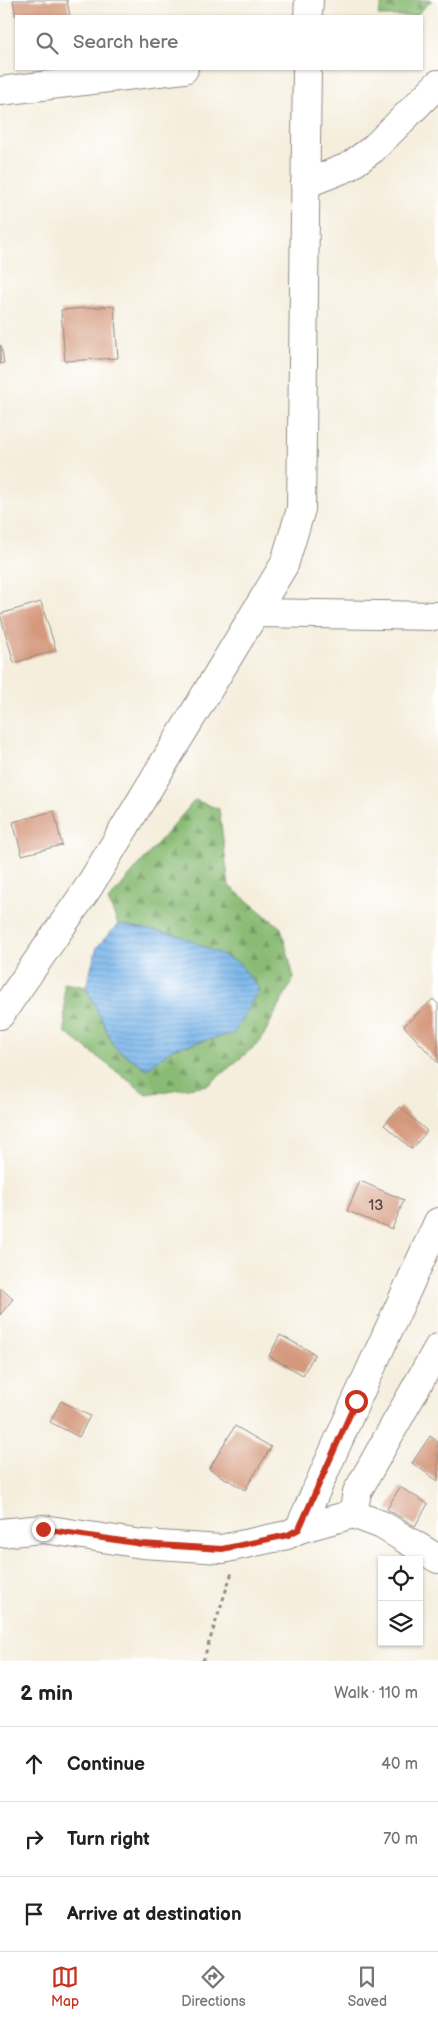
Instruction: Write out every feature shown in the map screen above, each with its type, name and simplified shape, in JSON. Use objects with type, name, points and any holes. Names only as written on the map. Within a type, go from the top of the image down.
[{"type":"street","points":[[308,15],[309,0]]},
{"type":"street","points":[[0,91],[176,70]]},
{"type":"street","points":[[0,1015],[88,888],[284,566],[301,509],[307,70]]},
{"type":"street","points":[[305,184],[348,167],[373,150],[438,84]]},
{"type":"street","points":[[256,612],[438,616]]},
{"type":"street","points":[[299,1529],[438,1222]]},
{"type":"street","points":[[353,1514],[357,1492],[438,1348]]},
{"type":"street","points":[[0,1534],[43,1529],[142,1544],[222,1549],[288,1535],[299,1529],[353,1514],[382,1525],[438,1559]]},
{"type":"path","points":[[203,1661],[240,1545]]},
{"type":"green space","points":[[383,0],[432,0],[417,15],[378,15]]},
{"type":"green space","points":[[195,800],[219,809],[229,886],[281,928],[294,978],[260,1042],[208,1085],[146,1094],[65,1032],[64,983],[86,987],[115,1048],[147,1069],[172,1049],[234,1033],[181,936],[118,924],[108,901]]},
{"type":"water","points":[[118,924],[181,936],[239,963],[259,989],[234,1033],[172,1049],[147,1069],[115,1048],[86,987],[97,947]]},
{"type":"building","points":[[13,0],[67,0],[70,15],[16,15]]},
{"type":"building","points":[[114,306],[118,358],[65,361],[61,310]]},
{"type":"building","points":[[0,346],[4,363],[0,364]]},
{"type":"building","points":[[41,602],[56,650],[14,663],[0,614]]},
{"type":"building","points":[[54,811],[62,845],[22,855],[13,822]]},
{"type":"building","points":[[433,999],[438,1004],[438,1063],[404,1026]]},
{"type":"building","points":[[400,1107],[427,1131],[412,1149],[384,1125]]},
{"type":"building","points":[[360,1181],[404,1200],[392,1229],[347,1211]]},
{"type":"building","points":[[0,1288],[13,1299],[0,1315]]},
{"type":"building","points":[[280,1335],[315,1354],[303,1375],[269,1356]]},
{"type":"building","points":[[61,1401],[90,1416],[79,1437],[50,1422]]},
{"type":"building","points":[[235,1426],[271,1447],[245,1490],[209,1469]]},
{"type":"building","points":[[430,1436],[438,1442],[438,1481],[412,1463]]},
{"type":"building","points":[[400,1487],[428,1504],[415,1526],[387,1509]]},
{"type":"route","points":[[43,1529],[142,1544],[222,1549],[288,1535],[299,1529],[356,1401]]}]
